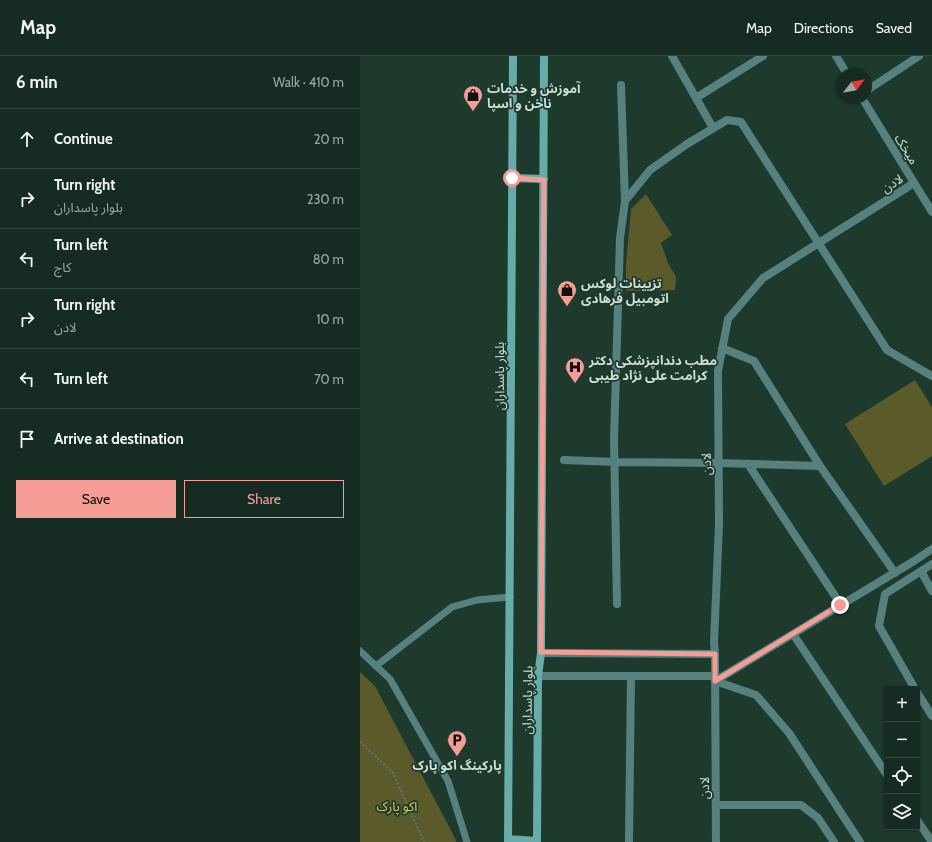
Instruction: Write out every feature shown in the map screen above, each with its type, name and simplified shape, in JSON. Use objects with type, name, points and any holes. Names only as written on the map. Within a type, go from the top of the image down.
[{"type":"main road","name":"بلوار پاسداران","points":[[513,56],[508,841],[538,841],[538,676],[541,652],[544,56]]},
{"type":"main road","points":[[512,178],[544,180]]},
{"type":"street","points":[[672,56],[714,128]]},
{"type":"street","points":[[696,98],[763,56]]},
{"type":"street","points":[[836,56],[843,68]]},
{"type":"street","points":[[872,87],[919,56]]},
{"type":"street","points":[[617,604],[614,440],[620,238],[625,201],[621,85]]},
{"type":"street","name":"میخک","points":[[866,104],[932,212]]},
{"type":"street","points":[[625,201],[650,170],[687,144],[727,120],[741,122],[887,350],[932,376]]},
{"type":"street","name":"لادن","points":[[716,842],[714,643],[719,524],[718,371],[728,319],[763,278],[914,183]]},
{"type":"street","points":[[722,348],[754,361],[820,466],[895,573]]},
{"type":"street","points":[[564,460],[820,466]]},
{"type":"street","points":[[748,464],[840,605]]},
{"type":"street","points":[[715,678],[793,634],[932,549]]},
{"type":"street","points":[[885,594],[932,564]]},
{"type":"street","points":[[921,571],[932,591]]},
{"type":"street","points":[[878,583],[885,594],[879,626],[913,686]]},
{"type":"street","points":[[793,634],[884,770]]},
{"type":"street","points":[[541,652],[715,654]]},
{"type":"street","points":[[538,676],[715,678],[756,695],[789,733],[860,842]]},
{"type":"street","points":[[629,842],[631,676]]},
{"type":"street","points":[[920,697],[932,716]]},
{"type":"street","points":[[716,805],[801,806],[818,818],[834,842]]},
{"type":"street","points":[[920,824],[932,842]]},
{"type":"lane","points":[[376,666],[452,607],[477,600],[510,597]]},
{"type":"lane","points":[[360,651],[390,679],[448,781],[467,842]]},
{"type":"path","points":[[360,742],[393,773],[424,842]]},
{"type":"green space","points":[[646,194],[672,235],[661,243],[668,263],[676,277],[675,290],[626,291],[626,263],[631,209]]},
{"type":"green space","points":[[915,380],[932,407],[932,456],[884,486],[845,424]]},
{"type":"green space","name":"اکو پارک","points":[[360,672],[375,686],[456,842],[360,842]]},
{"type":"place","name":"آموزش و خدمات ناخن و اسپا","points":[[473,112]]},
{"type":"place","name":"تزیینات لوکس اتومبیل فرهادی","points":[[567,307]]},
{"type":"place","name":"مطب دندانپزشکی دکتر کرامت علی نژاد طیبی","points":[[575,384]]},
{"type":"place","name":"پارکینگ اکو پارک","points":[[457,757]]},
{"type":"route","points":[[512,178],[544,180],[541,652],[715,654],[715,681],[840,605]]}]
